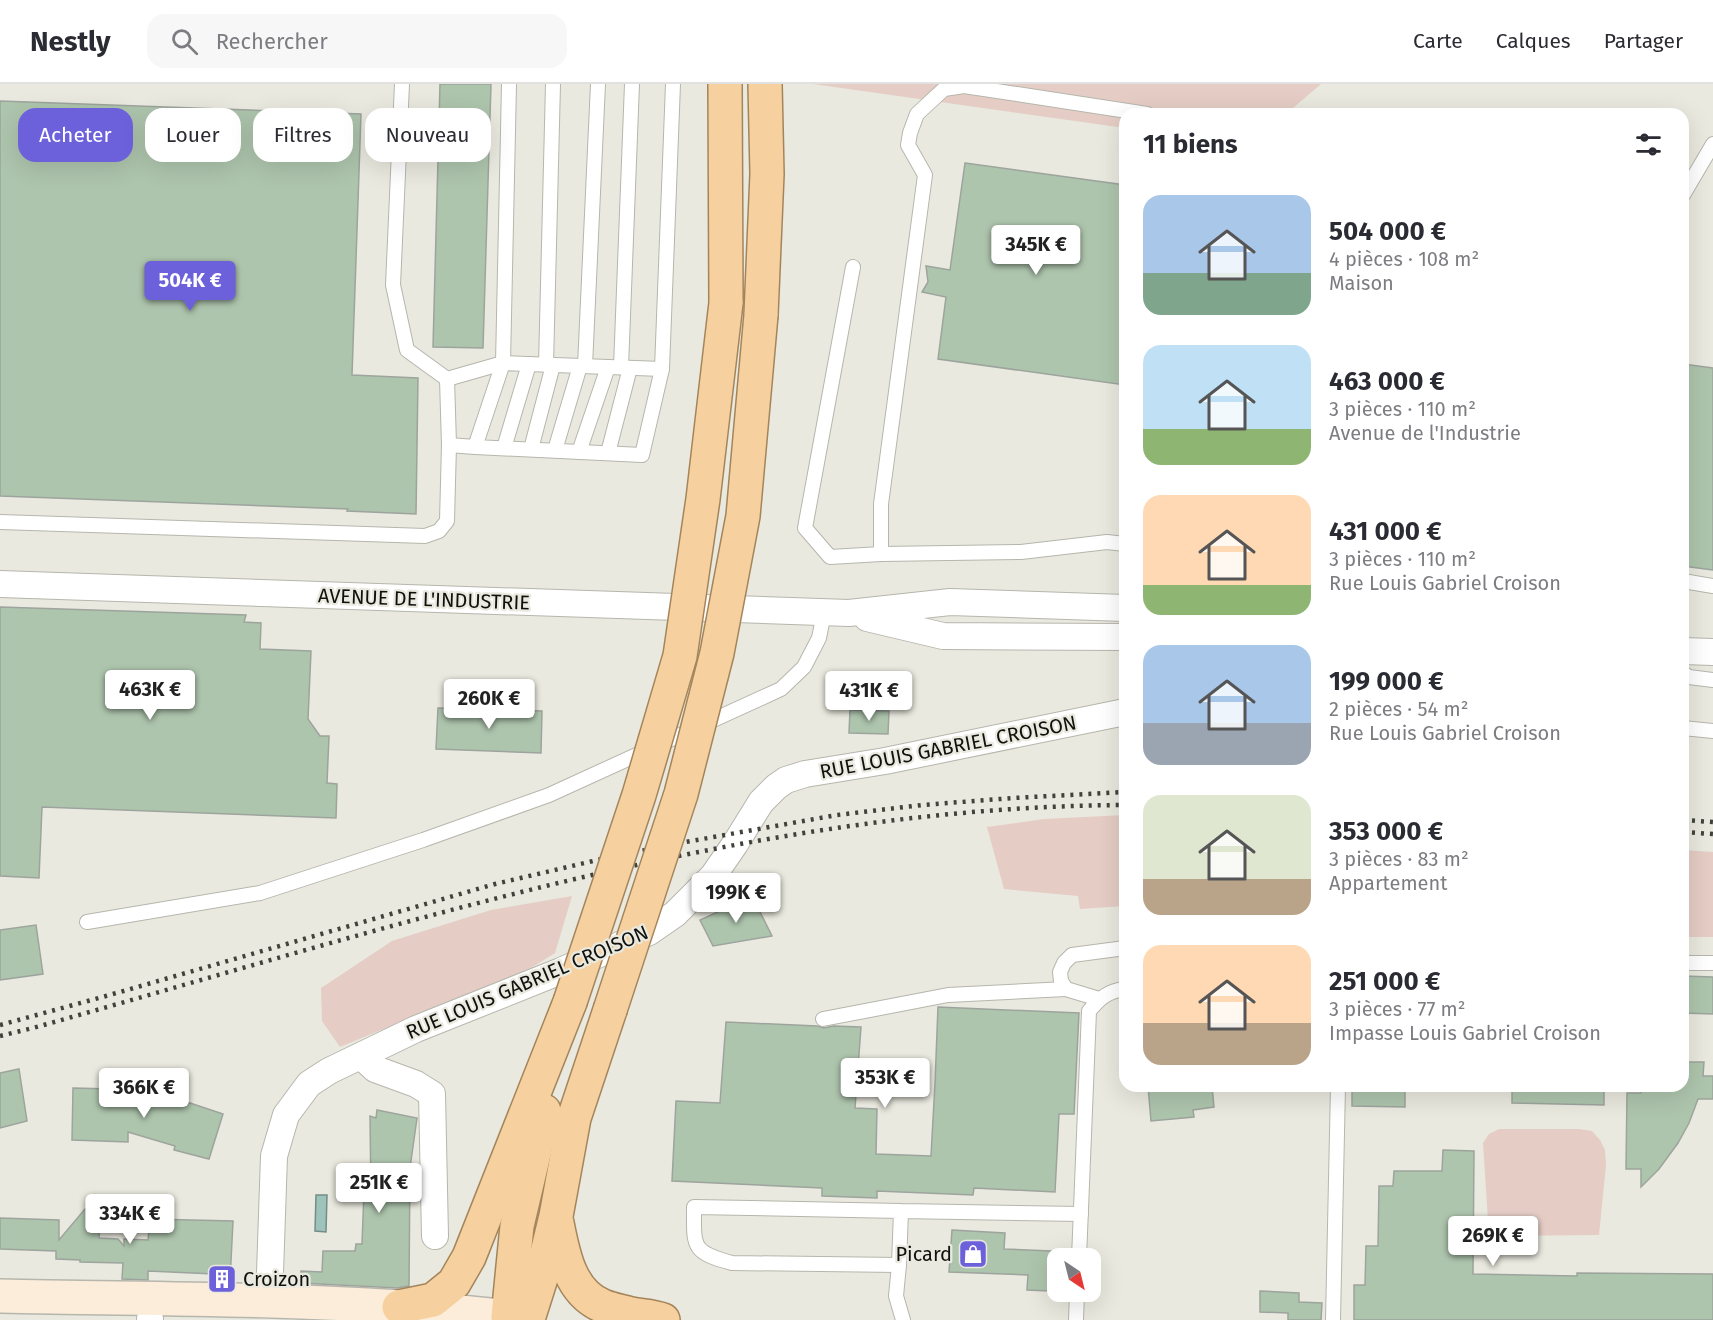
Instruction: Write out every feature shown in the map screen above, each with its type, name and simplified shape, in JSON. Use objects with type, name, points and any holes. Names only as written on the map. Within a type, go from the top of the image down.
[{"type":"highway","points":[[399,1306],[433,1300],[454,1283],[469,1257],[570,1002],[639,795],[680,656],[703,499],[726,303],[725,84]]},
{"type":"highway","points":[[518,1318],[541,1278],[556,1215],[574,1118],[681,794],[717,653],[743,516],[761,315],[768,174],[765,84]]},
{"type":"highway","points":[[518,1318],[517,1226],[570,1002]]},
{"type":"highway","points":[[556,1215],[563,1256],[570,1274],[588,1297],[603,1306],[663,1320]]},
{"type":"main road","points":[[0,1296],[399,1306],[518,1318]]},
{"type":"main road","points":[[0,1314],[150,1320],[224,1320]]},
{"type":"street","name":"AVENUE DE L'INDUSTRIE","points":[[0,584],[836,613],[950,602],[1119,608]]},
{"type":"street","name":"AVENUE DE L'INDUSTRIE","points":[[836,613],[943,636],[1119,637]]},
{"type":"street","points":[[1689,651],[1713,652]]},
{"type":"street","name":"RUE LOUIS GABRIEL CROISON","points":[[269,1302],[274,1156],[286,1115],[309,1084],[329,1071],[416,1029],[623,945],[656,928],[683,906],[713,876],[761,802],[786,780],[805,774],[1119,713]]},
{"type":"street","points":[[361,1056],[375,1069],[416,1084],[432,1094],[435,1236]]},
{"type":"lane","points":[[402,84],[393,285],[407,350],[447,379]]},
{"type":"lane","points":[[475,447],[503,363],[508,84]]},
{"type":"lane","points":[[531,449],[550,365],[553,84]]},
{"type":"lane","points":[[555,450],[582,366],[598,84]]},
{"type":"lane","points":[[608,453],[620,367],[632,84]]},
{"type":"lane","points":[[449,445],[642,455],[662,369],[673,84]]},
{"type":"lane","points":[[881,554],[881,504],[925,175],[908,145],[917,114],[944,89],[964,86],[1119,110]]},
{"type":"lane","points":[[1689,185],[1713,144]]},
{"type":"lane","points":[[853,267],[806,528],[830,557],[1021,552],[1107,542],[1119,543]]},
{"type":"lane","points":[[447,379],[503,363],[662,369]]},
{"type":"lane","points":[[504,448],[529,364]]},
{"type":"lane","points":[[579,452],[620,367]]},
{"type":"lane","points":[[0,522],[425,536],[439,531],[447,521],[449,445],[447,379]]},
{"type":"lane","points":[[1689,582],[1713,586]]},
{"type":"lane","points":[[87,922],[260,893],[423,840],[549,795],[781,689],[804,667],[819,638],[836,613]]},
{"type":"lane","points":[[1689,678],[1713,680]]},
{"type":"lane","points":[[1689,729],[1713,731]]},
{"type":"lane","points":[[1066,988],[1061,981],[1060,972],[1064,963],[1072,955],[1119,949]]},
{"type":"lane","points":[[1689,963],[1713,963]]},
{"type":"lane","points":[[823,1018],[948,995],[1066,988],[1099,999]]},
{"type":"lane","points":[[1079,1248],[1089,1011],[1099,999],[1113,990],[1119,990]]},
{"type":"lane","points":[[1333,1320],[1338,1092]]},
{"type":"lane","points":[[899,1265],[732,1263],[710,1257],[694,1240],[694,1207],[1081,1214]]},
{"type":"lane","points":[[901,1211],[896,1296],[903,1320]]},
{"type":"lane","points":[[1076,1320],[1077,1302]]},
{"type":"shaded area","points":[[813,84],[1321,84],[1293,108],[1119,108],[1119,127]]},
{"type":"shaded area","points":[[1119,815],[1119,906],[1080,909],[1078,896],[1004,889],[987,827],[1044,819]]},
{"type":"shaded area","points":[[1689,850],[1713,852],[1713,937],[1689,937]]},
{"type":"shaded area","points":[[572,896],[555,953],[531,968],[340,1047],[322,1021],[321,988],[392,941],[491,910]]},
{"type":"shaded area","points":[[1499,1129],[1592,1131],[1605,1150],[1606,1165],[1599,1235],[1489,1236],[1483,1143],[1489,1134]]},
{"type":"water","points":[[316,1195],[327,1195],[326,1232],[315,1231]]},
{"type":"building","points":[[440,84],[491,84],[490,108],[439,108]]},
{"type":"building","points":[[0,101],[194,108],[145,108],[145,162],[241,162],[241,110],[253,110],[253,162],[353,162],[353,114],[361,114],[352,375],[418,378],[416,514],[347,511],[348,509],[0,496]]},
{"type":"building","points":[[438,162],[489,162],[483,348],[433,347]]},
{"type":"building","points":[[965,163],[1119,184],[1119,384],[938,359],[946,297],[922,292],[928,282],[926,266],[950,270]]},
{"type":"building","points":[[1689,365],[1713,368],[1713,570],[1689,567]]},
{"type":"building","points":[[0,607],[246,615],[244,622],[261,623],[260,649],[311,651],[308,719],[320,736],[329,736],[327,783],[337,784],[336,818],[42,807],[39,878],[0,876]]},
{"type":"building","points":[[438,708],[542,711],[541,753],[436,749]]},
{"type":"building","points":[[850,710],[889,711],[888,734],[849,733]]},
{"type":"building","points":[[752,896],[772,936],[713,946],[700,920]]},
{"type":"building","points":[[36,925],[43,974],[0,980],[0,930]]},
{"type":"building","points":[[1689,976],[1713,977],[1713,1014],[1689,1013]]},
{"type":"building","points":[[938,1007],[1079,1013],[1074,1114],[1059,1114],[1055,1192],[974,1188],[973,1195],[877,1191],[877,1198],[822,1196],[822,1188],[672,1181],[676,1101],[720,1103],[726,1022],[824,1028],[861,1027],[855,1108],[877,1109],[876,1154],[931,1156]]},
{"type":"building","points":[[1689,1062],[1704,1062],[1703,1076],[1713,1076],[1713,1099],[1698,1099],[1678,1143],[1659,1169],[1641,1187],[1641,1169],[1626,1169],[1627,1093],[1689,1092]]},
{"type":"building","points":[[19,1069],[27,1121],[0,1128],[0,1073]]},
{"type":"building","points":[[73,1088],[152,1089],[188,1098],[187,1102],[223,1114],[209,1159],[174,1150],[175,1146],[128,1132],[128,1142],[72,1140]]},
{"type":"building","points":[[1149,1092],[1213,1092],[1214,1107],[1193,1110],[1194,1117],[1151,1121]]},
{"type":"building","points":[[1352,1092],[1405,1092],[1405,1107],[1352,1106]]},
{"type":"building","points":[[1512,1092],[1604,1092],[1604,1105],[1512,1103]]},
{"type":"building","points":[[377,1110],[417,1118],[410,1168],[409,1286],[397,1288],[300,1283],[301,1271],[322,1272],[323,1251],[355,1251],[356,1244],[362,1244],[364,1192],[371,1193],[370,1116],[376,1118]]},
{"type":"building","points":[[1443,1150],[1474,1151],[1473,1274],[1577,1276],[1577,1273],[1713,1274],[1713,1320],[1354,1320],[1354,1285],[1365,1285],[1366,1246],[1378,1246],[1379,1186],[1393,1186],[1394,1171],[1442,1171]]},
{"type":"building","points":[[85,1209],[95,1209],[100,1215],[99,1238],[118,1239],[124,1246],[124,1239],[148,1240],[150,1219],[233,1221],[230,1281],[213,1281],[214,1274],[148,1271],[148,1280],[122,1279],[123,1263],[56,1259],[56,1251],[0,1249],[0,1218],[59,1220],[59,1240]]},
{"type":"building","points":[[952,1230],[1005,1233],[1004,1249],[1047,1251],[1047,1291],[1027,1290],[1028,1275],[949,1272]]},
{"type":"building","points":[[1260,1291],[1299,1293],[1299,1302],[1322,1303],[1321,1320],[1288,1320],[1288,1313],[1260,1312]]},
{"type":"railway","points":[[0,1025],[495,884],[606,858],[837,815],[922,805],[1119,792]]},
{"type":"railway","points":[[0,1036],[436,914],[572,880],[708,850],[846,827],[985,811],[1119,805]]},
{"type":"railway","points":[[1689,820],[1713,822]]},
{"type":"railway","points":[[1689,832],[1713,834]]},
{"type":"place","name":"Picard","points":[[973,1254]]},
{"type":"place","name":"Croizon","points":[[222,1279]]}]
